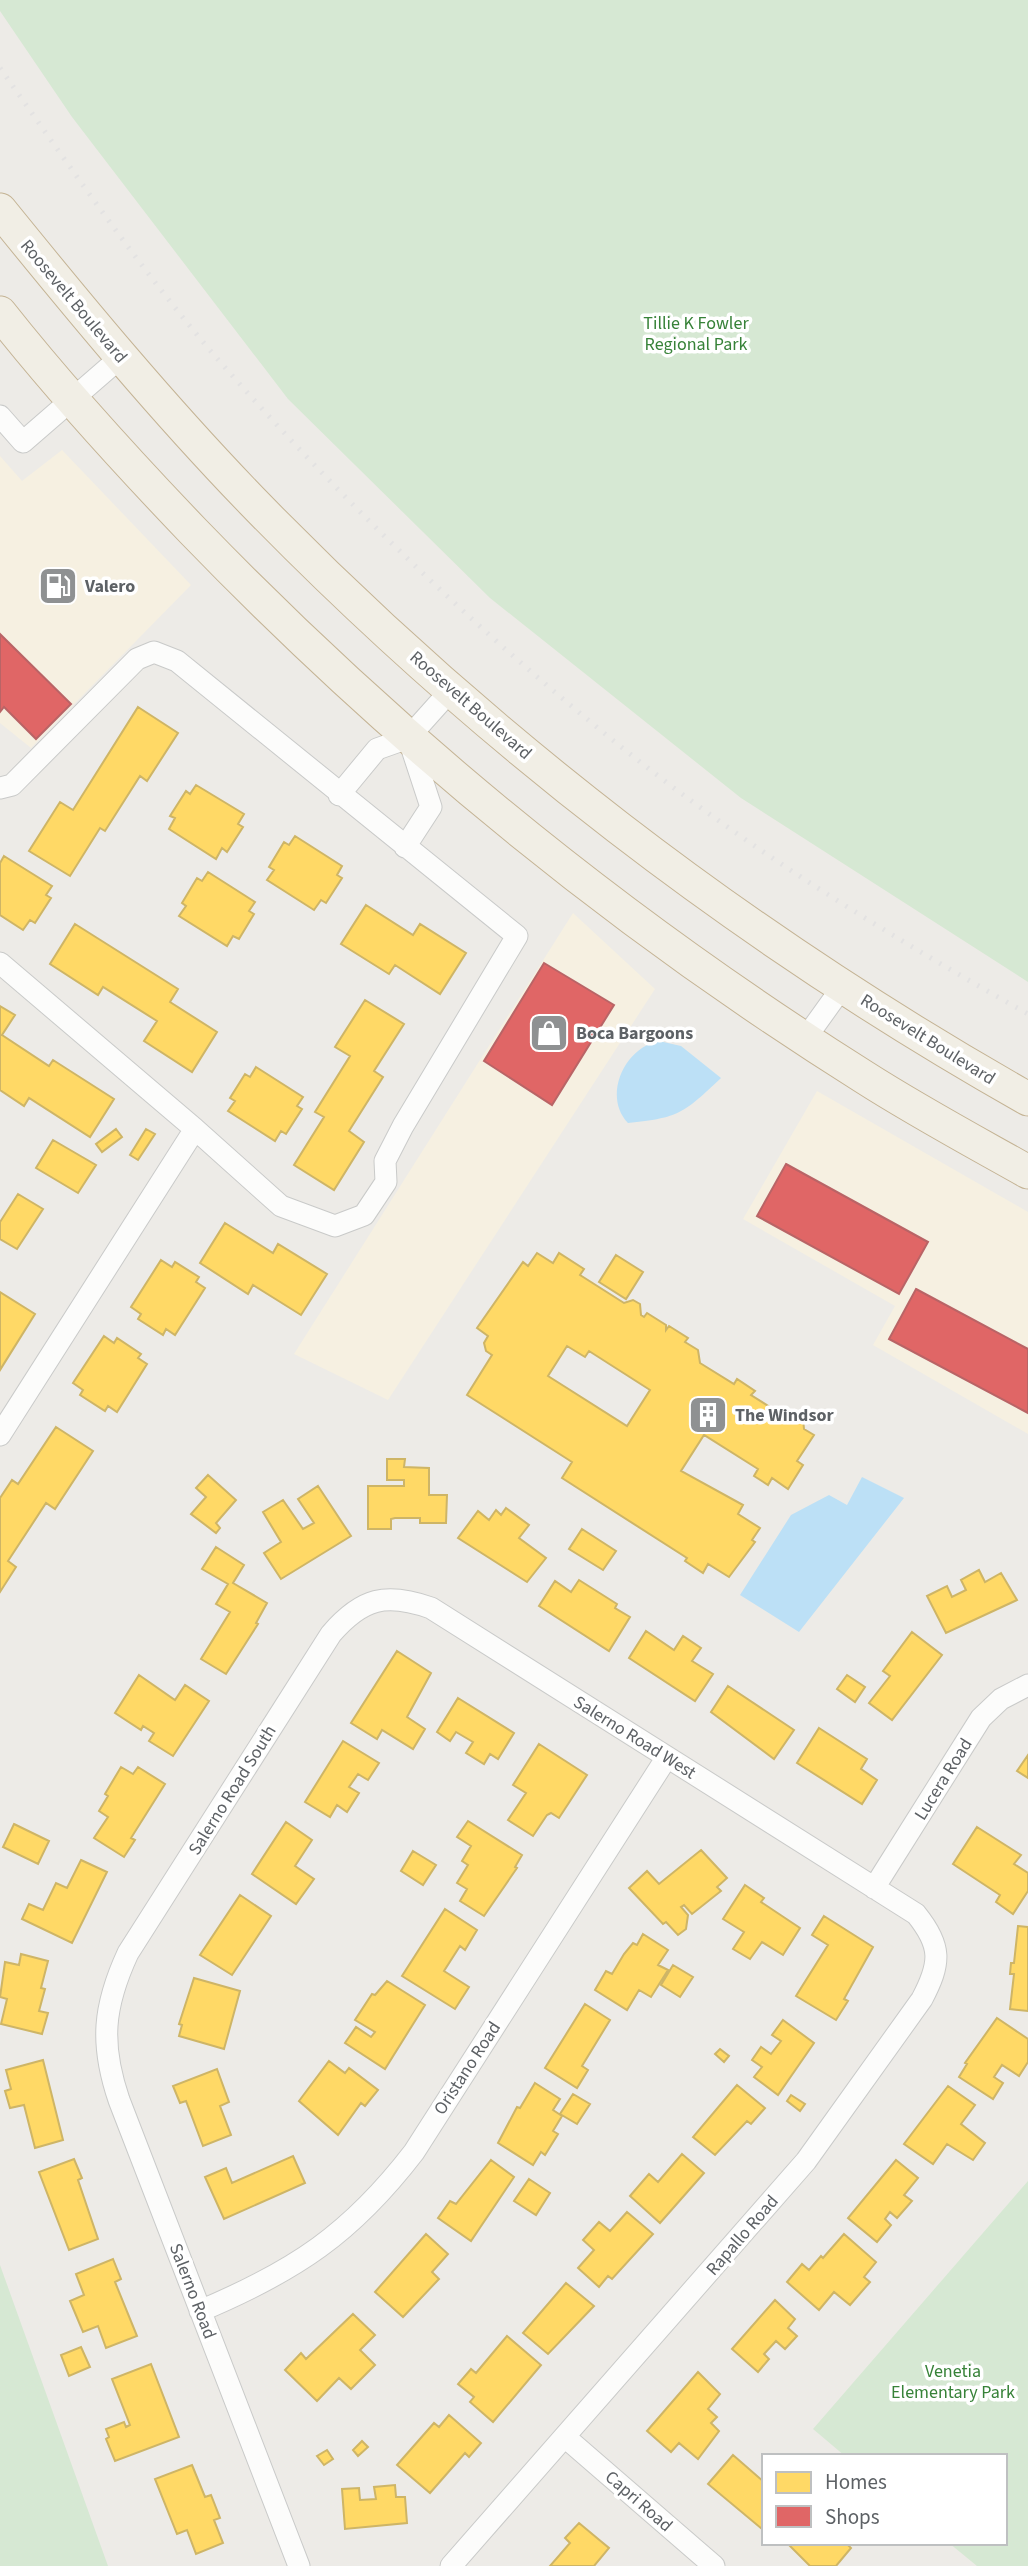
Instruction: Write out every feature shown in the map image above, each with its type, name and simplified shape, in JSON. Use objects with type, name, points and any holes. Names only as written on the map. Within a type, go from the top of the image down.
[{"type":"highway","name":"Roosevelt Boulevard","points":[[0,210],[121,357],[261,510],[451,690],[613,825],[770,939],[959,1060],[1028,1099]]},
{"type":"highway","points":[[0,313],[72,398],[235,574],[408,737],[502,817],[702,969],[805,1039],[916,1108],[1028,1172]]},
{"type":"street","points":[[0,416],[23,442],[121,357]]},
{"type":"street","points":[[0,788],[12,785],[137,659],[155,652],[177,661],[339,795],[517,936],[403,1126],[385,1161],[386,1182],[364,1215],[335,1226],[281,1206],[0,963]]},
{"type":"street","points":[[339,795],[377,750],[408,737],[451,690]]},
{"type":"street","points":[[405,847],[431,807],[408,737]]},
{"type":"street","points":[[805,1039],[843,986]]},
{"type":"street","points":[[0,1435],[195,1129]]},
{"type":"street","name":"Salerno Road West","points":[[390,1598],[431,1608],[874,1888]]},
{"type":"street","name":"Salerno Road South","points":[[106,2012],[114,1984],[128,1953],[331,1634],[346,1616],[364,1604],[390,1598]]},
{"type":"street","name":"Lucera Road","points":[[874,1888],[981,1718],[1001,1699],[1028,1685]]},
{"type":"street","name":"Oristano Road","points":[[200,2311],[258,2287],[311,2255],[382,2193],[414,2152],[667,1757]]},
{"type":"street","name":"Rapallo Road","points":[[451,2566],[806,2161],[922,1999],[934,1976],[937,1955],[932,1933],[916,1914],[874,1888]]},
{"type":"street","name":"Salerno Road","points":[[106,2012],[110,2072],[299,2566]]},
{"type":"street","name":"Capri Road","points":[[565,2437],[714,2566]]},
{"type":"shaded area","points":[[62,450],[191,585],[31,748],[0,723],[0,456],[22,481]]},
{"type":"shaded area","points":[[573,913],[655,989],[388,1400],[294,1354]]},
{"type":"shaded area","points":[[817,1091],[1028,1212],[1028,1434],[873,1345],[895,1306],[743,1219]]},
{"type":"green space","name":"Tillie K Fowler Regional Park","points":[[0,0],[1028,0],[1028,982],[741,798],[490,598],[288,399],[72,117],[0,11]]},
{"type":"green space","name":"Venetia Elementary Park","points":[[1028,2181],[1028,2566],[977,2566],[951,2545],[1007,2545],[1007,2454],[843,2454],[813,2429]]},
{"type":"green space","points":[[0,2265],[108,2566],[0,2566]]},
{"type":"water","points":[[659,1041],[681,1046],[721,1078],[680,1112],[659,1119],[628,1123],[620,1112],[617,1100],[621,1074],[636,1053]]},
{"type":"water","points":[[862,1477],[904,1498],[799,1632],[740,1595],[791,1515],[829,1495],[847,1505]]},
{"type":"building: Homes","points":[[138,707],[178,733],[147,781],[140,776],[105,831],[100,828],[70,876],[29,851],[60,802],[73,810]]},
{"type":"building: Homes","points":[[196,785],[244,814],[238,824],[243,827],[227,852],[222,848],[216,859],[169,829],[175,818],[170,816],[186,791],[190,794]]},
{"type":"building: Homes","points":[[295,836],[342,866],[337,875],[342,878],[326,903],[321,900],[314,910],[267,880],[274,870],[269,867],[284,842],[289,845]]},
{"type":"building: Homes","points":[[4,856],[52,886],[46,895],[51,898],[35,923],[30,920],[23,930],[0,915],[0,863]]},
{"type":"building: Homes","points":[[208,872],[255,902],[249,911],[254,914],[239,939],[233,936],[227,946],[179,916],[186,906],[182,903],[197,878],[202,881]]},
{"type":"building: Homes","points":[[366,905],[413,935],[420,924],[466,953],[440,994],[395,965],[389,974],[341,944]]},
{"type":"building: Homes","points":[[75,924],[178,989],[170,1002],[217,1032],[192,1072],[144,1041],[157,1021],[103,987],[98,995],[50,964]]},
{"type":"building: Homes","points":[[365,1000],[404,1024],[374,1071],[383,1077],[349,1131],[364,1142],[334,1190],[294,1165],[324,1117],[315,1112],[350,1056],[335,1047]]},
{"type":"building: Homes","points":[[0,1006],[15,1015],[2,1035],[49,1066],[53,1060],[114,1099],[90,1137],[29,1098],[24,1106],[0,1090]]},
{"type":"building: Homes","points":[[256,1067],[303,1097],[297,1106],[302,1109],[286,1134],[281,1131],[275,1141],[228,1111],[235,1101],[230,1098],[245,1074],[250,1077]]},
{"type":"building: Homes","points":[[116,1129],[122,1137],[102,1152],[96,1144]]},
{"type":"building: Homes","points":[[146,1129],[155,1134],[138,1160],[130,1155]]},
{"type":"building: Homes","points":[[53,1140],[96,1165],[78,1193],[36,1168]]},
{"type":"building: Homes","points":[[18,1194],[43,1209],[17,1249],[0,1239],[0,1222]]},
{"type":"building: Homes","points":[[225,1223],[273,1253],[278,1244],[327,1274],[301,1315],[253,1285],[248,1294],[200,1263]]},
{"type":"building: Homes","name":"The Windsor","points":[[537,1253],[553,1263],[559,1253],[584,1269],[580,1275],[624,1303],[633,1300],[640,1304],[641,1315],[644,1317],[647,1313],[666,1325],[666,1330],[669,1326],[688,1338],[685,1342],[698,1350],[700,1363],[734,1384],[737,1379],[755,1391],[751,1395],[787,1418],[796,1415],[803,1419],[804,1429],[814,1435],[797,1461],[803,1465],[788,1489],[772,1478],[768,1485],[754,1476],[758,1469],[704,1435],[681,1471],[743,1505],[738,1514],[760,1528],[752,1540],[755,1542],[729,1577],[708,1564],[703,1573],[685,1561],[687,1558],[562,1478],[572,1462],[467,1395],[492,1355],[486,1351],[484,1343],[488,1336],[477,1328],[523,1262],[528,1266]],"holes":[[[567,1346],[585,1357],[589,1351],[650,1390],[627,1426],[548,1376]]]},
{"type":"building: Homes","points":[[616,1255],[643,1272],[626,1299],[599,1282]]},
{"type":"building: Homes","points":[[161,1260],[172,1267],[175,1262],[199,1277],[196,1282],[205,1288],[175,1335],[166,1329],[163,1335],[138,1319],[141,1314],[131,1307]]},
{"type":"building: Homes","points":[[0,1292],[35,1314],[0,1370]]},
{"type":"building: Homes","points":[[104,1336],[114,1343],[117,1338],[141,1354],[138,1358],[147,1364],[117,1412],[108,1406],[105,1411],[80,1395],[83,1390],[73,1383]]},
{"type":"building: Homes","points":[[56,1427],[93,1451],[55,1509],[46,1503],[8,1561],[16,1567],[0,1592],[0,1498],[12,1480],[18,1484]]},
{"type":"building: Homes","points":[[387,1459],[405,1459],[404,1467],[429,1468],[429,1495],[447,1495],[446,1523],[420,1523],[420,1518],[395,1518],[391,1519],[391,1529],[368,1529],[368,1486],[404,1486],[404,1480],[387,1480]]},
{"type":"building: Homes","points":[[208,1475],[236,1500],[216,1523],[220,1528],[216,1533],[191,1514],[206,1497],[196,1488]]},
{"type":"building: Homes","points":[[318,1486],[351,1536],[281,1579],[264,1553],[281,1542],[263,1512],[283,1500],[303,1529],[314,1523],[298,1499]]},
{"type":"building: Homes","points":[[506,1508],[529,1525],[519,1538],[546,1558],[527,1582],[458,1538],[478,1511],[489,1520],[496,1510],[501,1515]]},
{"type":"building: Homes","points":[[582,1529],[616,1551],[603,1570],[569,1549]]},
{"type":"building: Homes","points":[[216,1547],[244,1565],[233,1583],[267,1603],[256,1623],[258,1624],[226,1674],[201,1659],[230,1612],[216,1604],[228,1584],[202,1569]]},
{"type":"building: Homes","points":[[979,1570],[985,1582],[1001,1573],[1017,1600],[946,1633],[927,1596],[947,1586],[952,1597],[966,1590],[961,1580]]},
{"type":"building: Homes","points":[[579,1580],[617,1604],[615,1608],[630,1617],[609,1651],[539,1606],[555,1581],[571,1592]]},
{"type":"building: Homes","points":[[646,1631],[674,1650],[683,1636],[701,1648],[692,1661],[713,1674],[695,1701],[629,1658]]},
{"type":"building: Homes","points":[[912,1632],[942,1655],[892,1720],[869,1703],[890,1676],[883,1671]]},
{"type":"building: Homes","points":[[397,1651],[431,1673],[407,1717],[425,1729],[413,1749],[382,1730],[377,1739],[351,1723]]},
{"type":"building: Homes","points":[[139,1675],[175,1700],[185,1685],[209,1701],[173,1756],[149,1741],[154,1733],[143,1726],[141,1730],[115,1713]]},
{"type":"building: Homes","points":[[847,1675],[865,1687],[855,1702],[837,1689]]},
{"type":"building: Homes","points":[[728,1686],[794,1730],[774,1759],[711,1712]]},
{"type":"building: Homes","points":[[458,1698],[514,1733],[498,1759],[490,1754],[484,1764],[466,1753],[473,1742],[456,1732],[450,1741],[437,1732]]},
{"type":"building: Homes","points":[[819,1728],[867,1759],[861,1769],[877,1780],[862,1804],[797,1763]]},
{"type":"building: Homes","points":[[343,1741],[379,1763],[368,1780],[358,1774],[349,1787],[359,1793],[347,1812],[337,1805],[330,1817],[305,1802]]},
{"type":"building: Homes","points":[[539,1744],[587,1775],[559,1818],[551,1813],[547,1815],[533,1836],[508,1820],[526,1793],[513,1785]]},
{"type":"building: Homes","points":[[1028,1755],[1028,1778],[1017,1771]]},
{"type":"building: Homes","points":[[121,1767],[133,1774],[138,1767],[165,1784],[131,1838],[135,1840],[124,1857],[94,1838],[108,1817],[99,1811],[108,1796],[105,1794]]},
{"type":"building: Homes","points":[[468,1821],[522,1855],[515,1867],[517,1868],[484,1916],[460,1901],[467,1889],[457,1883],[468,1865],[462,1861],[471,1846],[457,1837]]},
{"type":"building: Homes","points":[[286,1822],[312,1840],[295,1866],[314,1879],[296,1904],[252,1874]]},
{"type":"building: Homes","points":[[14,1824],[49,1841],[38,1864],[3,1847]]},
{"type":"building: Homes","points":[[977,1827],[1021,1855],[1014,1864],[1028,1873],[1028,1891],[1013,1914],[996,1902],[1000,1895],[953,1864]]},
{"type":"building: Homes","points":[[701,1850],[727,1878],[717,1887],[721,1891],[692,1914],[684,1905],[681,1907],[688,1915],[686,1929],[678,1935],[666,1922],[663,1924],[629,1888],[647,1871],[659,1884]]},
{"type":"building: Homes","points":[[413,1851],[436,1865],[423,1885],[401,1871]]},
{"type":"building: Homes","points":[[81,1860],[107,1872],[72,1943],[22,1919],[29,1904],[43,1910],[56,1883],[67,1888]]},
{"type":"building: Homes","points":[[745,1885],[764,1898],[761,1902],[800,1928],[783,1955],[762,1942],[750,1959],[733,1949],[744,1932],[723,1919]]},
{"type":"building: Homes","points":[[240,1895],[271,1916],[232,1975],[200,1955]]},
{"type":"building: Homes","points":[[445,1909],[477,1930],[465,1950],[460,1946],[444,1971],[469,1987],[455,2009],[402,1976]]},
{"type":"building: Homes","points":[[824,1916],[873,1947],[844,1999],[848,2001],[836,2020],[796,1996],[828,1945],[812,1935]]},
{"type":"building: Homes","points":[[1018,1926],[1028,1927],[1028,2011],[1010,2009],[1014,1974],[1010,1974],[1011,1963],[1014,1963]]},
{"type":"building: Homes","points":[[643,1934],[668,1950],[658,1965],[668,1970],[651,1997],[639,1990],[627,2010],[595,1990],[606,1971],[612,1974],[624,1954],[633,1943],[637,1945]]},
{"type":"building: Homes","points":[[21,1954],[48,1961],[41,1988],[45,1989],[39,2011],[48,2013],[42,2034],[1,2024],[7,1999],[0,1997],[5,1962],[19,1965]]},
{"type":"building: Homes","points":[[673,1965],[693,1977],[680,1997],[661,1985]]},
{"type":"building: Homes","points":[[194,1978],[240,1991],[224,2049],[179,2036],[182,2025],[179,2024]]},
{"type":"building: Homes","points":[[387,1981],[425,2005],[385,2069],[345,2043],[356,2027],[371,2037],[375,2032],[355,2020],[372,1994],[375,1995]]},
{"type":"building: Homes","points":[[585,2004],[610,2020],[582,2066],[588,2070],[577,2088],[545,2068]]},
{"type":"building: Homes","points":[[997,2018],[1028,2039],[1028,2062],[1019,2076],[1002,2065],[994,2077],[1003,2083],[993,2099],[959,2077],[967,2064],[965,2063]]},
{"type":"building: Homes","points":[[783,2020],[814,2043],[778,2095],[754,2077],[762,2067],[752,2060],[761,2047],[771,2054],[781,2041],[772,2035]]},
{"type":"building: Homes","points":[[720,2049],[729,2056],[724,2062],[715,2054]]},
{"type":"building: Homes","points":[[43,2060],[63,2140],[35,2148],[24,2105],[10,2108],[5,2091],[11,2089],[6,2070]]},
{"type":"building: Homes","points":[[329,2061],[345,2073],[349,2068],[378,2090],[365,2106],[361,2103],[338,2135],[299,2101]]},
{"type":"building: Homes","points":[[217,2069],[229,2102],[220,2106],[231,2135],[203,2146],[186,2101],[180,2103],[173,2086]]},
{"type":"building: Homes","points":[[535,2083],[560,2099],[553,2110],[562,2116],[553,2131],[558,2134],[545,2155],[541,2152],[533,2165],[498,2143],[517,2107],[520,2108]]},
{"type":"building: Homes","points":[[737,2085],[765,2108],[751,2124],[747,2121],[715,2155],[693,2137]]},
{"type":"building: Homes","points":[[948,2086],[975,2105],[961,2124],[985,2143],[973,2160],[947,2144],[933,2164],[904,2144]]},
{"type":"building: Homes","points":[[573,2094],[590,2104],[577,2124],[560,2114]]},
{"type":"building: Homes","points":[[791,2095],[805,2104],[800,2111],[787,2101]]},
{"type":"building: Homes","points":[[682,2154],[704,2173],[660,2223],[630,2196],[649,2174],[658,2182]]},
{"type":"building: Homes","points":[[293,2156],[305,2183],[224,2219],[205,2177],[226,2168],[232,2183]]},
{"type":"building: Homes","points":[[74,2159],[82,2178],[78,2180],[98,2239],[69,2250],[39,2172]]},
{"type":"building: Homes","points":[[491,2160],[514,2177],[471,2241],[438,2218],[450,2201],[456,2204]]},
{"type":"building: Homes","points":[[896,2160],[918,2178],[904,2195],[912,2201],[897,2218],[890,2212],[885,2219],[891,2225],[877,2242],[848,2218]]},
{"type":"building: Homes","points":[[529,2179],[550,2193],[536,2215],[514,2201]]},
{"type":"building: Homes","points":[[627,2212],[653,2234],[612,2279],[608,2276],[599,2287],[578,2268],[594,2250],[583,2240],[599,2222],[610,2231]]},
{"type":"building: Homes","points":[[426,2234],[448,2254],[432,2272],[439,2279],[403,2317],[375,2292]]},
{"type":"building: Homes","points":[[844,2234],[876,2262],[864,2277],[870,2282],[850,2305],[834,2292],[819,2310],[787,2282],[802,2264],[809,2270]]},
{"type":"building: Homes","points":[[113,2259],[121,2279],[115,2282],[137,2336],[106,2348],[98,2326],[83,2332],[70,2301],[84,2295],[76,2274]]},
{"type":"building: Homes","points":[[566,2283],[594,2306],[548,2354],[523,2333]]},
{"type":"building: Homes","points":[[775,2300],[795,2319],[788,2328],[797,2336],[785,2349],[776,2341],[764,2354],[769,2359],[758,2372],[732,2349]]},
{"type":"building: Homes","points":[[353,2314],[375,2335],[360,2350],[375,2365],[351,2389],[339,2378],[317,2401],[285,2370],[301,2353],[306,2359]]},
{"type":"building: Homes","points":[[507,2336],[541,2365],[493,2422],[470,2402],[474,2397],[458,2384],[471,2369],[476,2373]]},
{"type":"building: Homes","points":[[81,2347],[90,2367],[69,2376],[61,2355]]},
{"type":"building: Homes","points":[[151,2364],[179,2437],[115,2461],[106,2439],[109,2437],[106,2429],[124,2422],[126,2427],[130,2425],[112,2379]]},
{"type":"building: Homes","points":[[698,2372],[720,2394],[708,2409],[717,2417],[711,2423],[719,2431],[698,2459],[679,2443],[671,2452],[647,2431]]},
{"type":"building: Homes","points":[[449,2415],[481,2443],[469,2457],[465,2453],[430,2493],[397,2465],[434,2423],[439,2427]]},
{"type":"building: Homes","points":[[362,2441],[368,2447],[358,2456],[353,2450]]},
{"type":"building: Homes","points":[[327,2450],[333,2459],[324,2465],[317,2456]]},
{"type":"building: Homes","points":[[733,2455],[762,2480],[762,2529],[708,2484]]},
{"type":"building: Homes","points":[[192,2465],[205,2497],[211,2495],[220,2518],[214,2520],[223,2543],[196,2554],[187,2530],[177,2534],[155,2479]]},
{"type":"building: Homes","points":[[395,2485],[396,2497],[405,2497],[407,2523],[345,2529],[342,2489],[359,2488],[360,2500],[376,2499],[374,2487]]},
{"type":"building: Homes","points":[[579,2523],[609,2548],[594,2566],[550,2566],[570,2543],[565,2538]]},
{"type":"building: Homes","points":[[789,2545],[848,2545],[851,2548],[836,2566],[810,2566]]},
{"type":"building: Shops","points":[[0,634],[71,704],[36,739],[4,707],[0,712]]},
{"type":"building: Shops","name":"Boca Bargoons","points":[[544,963],[614,1005],[552,1105],[484,1061]]},
{"type":"building: Shops","points":[[786,1164],[928,1242],[899,1294],[757,1216]]},
{"type":"building: Shops","points":[[916,1289],[1028,1349],[1028,1413],[889,1339]]},
{"type":"railway","points":[[0,68],[135,256],[191,328],[268,415],[365,517],[466,613],[571,706],[721,822],[872,923],[1028,1014]]},
{"type":"place","name":"Valero","points":[[58,586]]},
{"type":"place","name":"Boca Bargoons","points":[[549,1033]]},
{"type":"place","name":"The Windsor","points":[[708,1415]]}]
